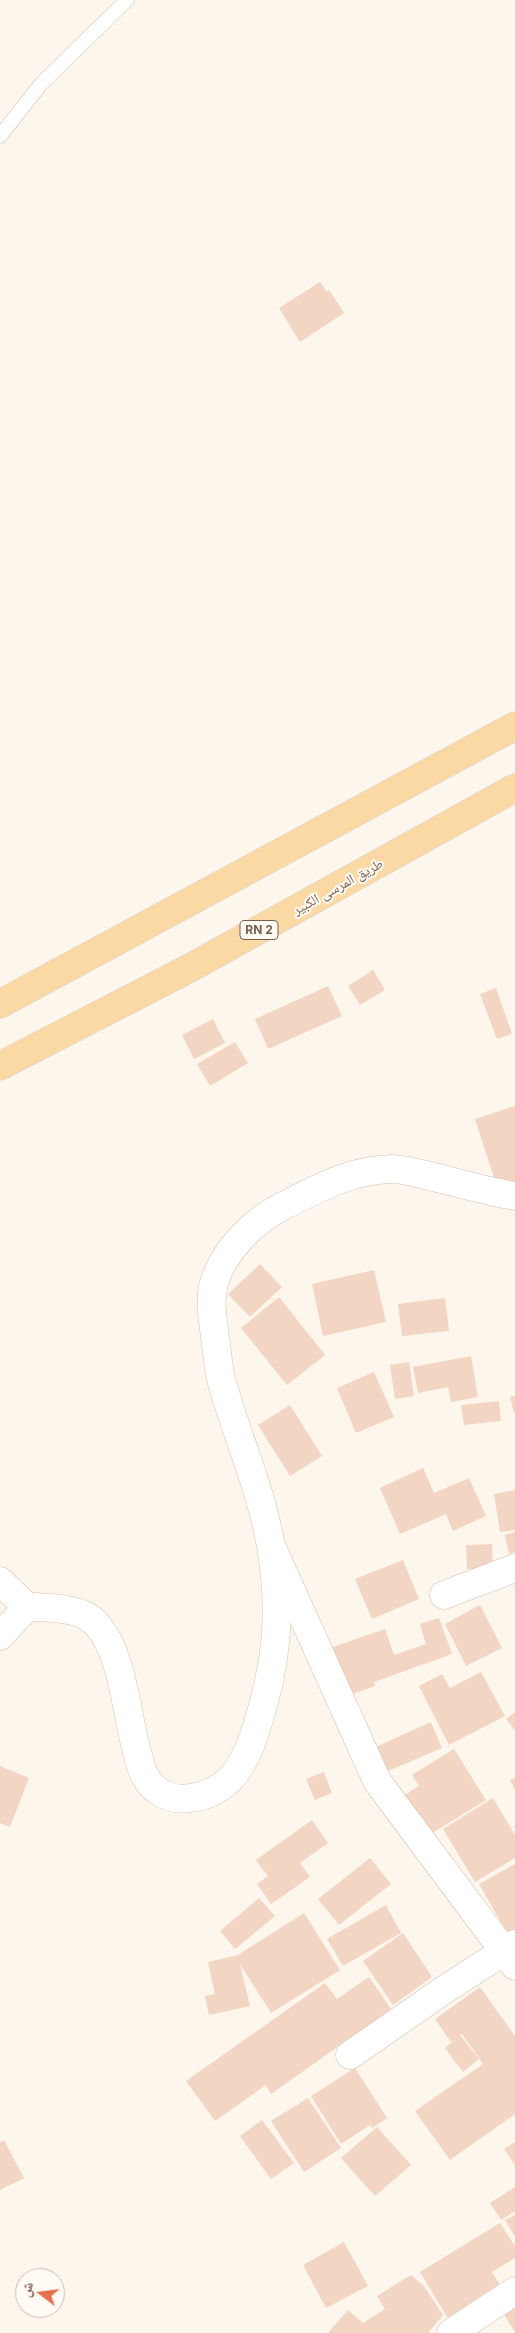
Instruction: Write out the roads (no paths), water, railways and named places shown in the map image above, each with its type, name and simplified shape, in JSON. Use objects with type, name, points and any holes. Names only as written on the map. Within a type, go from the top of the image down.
[{"type":"main road","points":[[0,1004],[515,726]]},
{"type":"main road","name":"طريق المرسى الكبير","points":[[0,1066],[188,969],[515,788]]},
{"type":"main road","points":[[350,2055],[512,1954],[377,1781],[271,1544],[250,1469],[220,1376],[212,1312],[214,1285],[225,1257],[245,1234],[275,1210],[314,1190],[359,1171],[396,1169],[489,1192],[515,1196]]},
{"type":"main road","points":[[0,1581],[28,1607],[48,1607],[90,1618],[107,1636],[118,1665],[128,1718],[144,1775],[156,1790],[171,1798],[191,1798],[216,1791],[237,1774],[254,1738],[267,1696],[274,1657],[278,1614],[271,1544]]},
{"type":"main road","points":[[444,1595],[515,1568]]},
{"type":"main road","points":[[0,1636],[28,1607]]},
{"type":"main road","points":[[451,2333],[515,2291]]},
{"type":"lane","points":[[0,136],[41,84],[126,0]]}]
